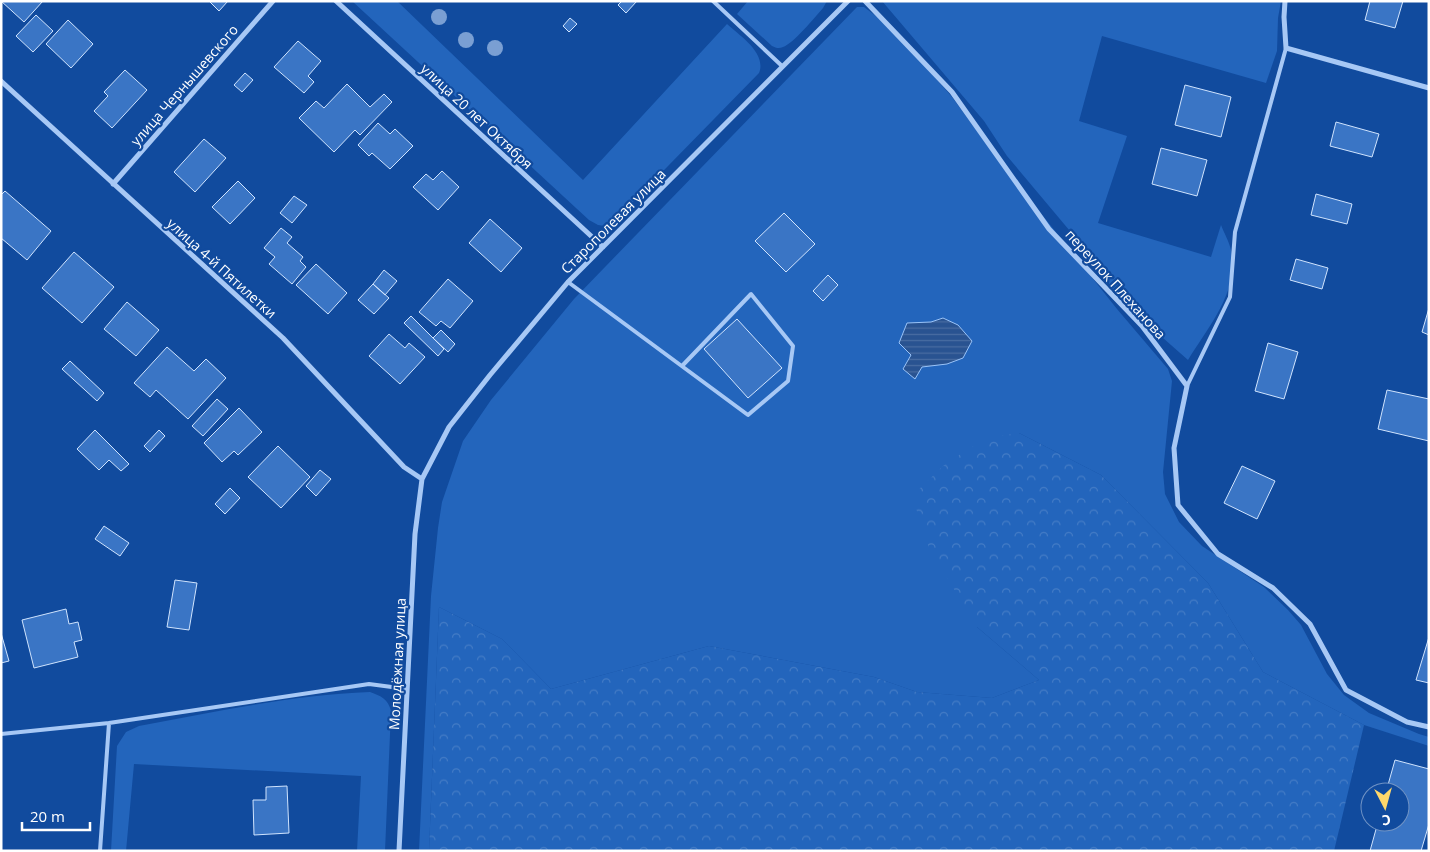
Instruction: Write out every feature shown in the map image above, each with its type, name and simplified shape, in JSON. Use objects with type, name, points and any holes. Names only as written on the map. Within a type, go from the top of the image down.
[{"type":"street","name":"улица Чернышевского","points":[[113,184],[273,1]]},
{"type":"street","name":"улица 20 лет Октября","points":[[336,1],[603,247]]},
{"type":"street","name":"Старополевая улица","points":[[422,479],[449,427],[568,282],[848,1]]},
{"type":"street","name":"переулок Плеханова","points":[[865,1],[952,92],[1050,229],[1142,326],[1187,386]]},
{"type":"street","points":[[1285,1],[1286,48],[1429,88]]},
{"type":"street","name":"улица 4-й Пятилетки","points":[[1,80],[283,338],[404,467],[422,479]]},
{"type":"street","points":[[1187,386],[1174,448],[1178,505],[1218,554],[1273,588],[1310,624],[1346,690],[1407,722],[1429,727]]},
{"type":"street","name":"Молодёжная улица","points":[[398,851],[415,534],[422,479]]},
{"type":"lane","points":[[713,1],[782,66]]},
{"type":"lane","points":[[1187,386],[1230,297],[1235,232],[1286,48]]},
{"type":"lane","points":[[568,282],[748,415],[788,381],[793,346],[751,294],[682,366]]},
{"type":"lane","points":[[1,734],[108,723],[369,684],[407,689]]},
{"type":"lane","points":[[100,851],[108,723]]},
{"type":"green space","points":[[352,1],[397,1],[583,180],[727,24],[756,52],[760,66],[759,73],[624,211],[605,226],[598,225],[589,220]]},
{"type":"green space","points":[[748,1],[827,1],[798,36],[782,48],[776,48],[737,14]]},
{"type":"green space","points":[[882,1],[1281,1],[1278,18],[1277,51],[1266,83],[1102,36],[1079,121],[1127,136],[1098,223],[1211,257],[1221,225],[1228,240],[1233,265],[1227,294],[1213,322],[1188,360],[1121,301],[1080,243],[1007,156],[984,121]]},
{"type":"green space","points":[[857,7],[864,7],[892,28],[952,97],[993,153],[1117,309],[1168,369],[1172,381],[1163,472],[1165,494],[1179,522],[1202,546],[1264,587],[1288,610],[1301,625],[1327,674],[1344,695],[1369,713],[1429,737],[1429,746],[1364,725],[1263,672],[1208,583],[1101,475],[1019,433],[977,627],[1039,680],[992,698],[917,692],[874,677],[709,646],[551,689],[502,639],[439,607],[429,851],[419,851],[431,596],[438,528],[442,502],[463,441],[491,400],[574,299]]},
{"type":"green space","points":[[1019,433],[1101,475],[1208,583],[1263,672],[1364,725],[1334,851],[429,851],[439,607],[502,639],[551,689],[709,646],[874,677],[917,692],[992,698],[1039,680],[977,627],[929,548],[912,496],[943,466],[968,449],[991,437]]},
{"type":"green space","points":[[370,692],[384,699],[391,711],[385,851],[357,851],[361,776],[134,764],[126,851],[111,851],[117,746],[126,732],[139,726],[254,705]]},
{"type":"shaded area","points":[[943,318],[958,325],[972,341],[963,358],[947,364],[922,367],[915,379],[903,369],[911,355],[899,343],[907,323],[931,322]]},
{"type":"building","points":[[1,1],[43,1],[24,22]]},
{"type":"building","points":[[209,1],[228,1],[219,11]]},
{"type":"building","points":[[622,1],[637,1],[626,13],[618,5]]},
{"type":"building","points":[[1370,1],[1403,1],[1395,28],[1365,20]]},
{"type":"building","points":[[36,15],[53,31],[33,52],[16,36]]},
{"type":"building","points":[[570,18],[577,24],[569,32],[563,26]]},
{"type":"building","points":[[68,20],[93,44],[71,68],[46,44]]},
{"type":"building","points":[[298,41],[321,61],[308,76],[314,82],[304,93],[274,67]]},
{"type":"building","points":[[125,70],[147,90],[112,128],[94,111],[108,96],[104,92]]},
{"type":"building","points":[[245,73],[253,80],[242,92],[234,85]]},
{"type":"building","points":[[347,84],[370,107],[384,94],[392,102],[360,135],[355,130],[334,152],[299,118],[316,101],[324,108]]},
{"type":"building","points":[[1185,85],[1231,97],[1221,137],[1175,125]]},
{"type":"building","points":[[1336,122],[1379,134],[1372,157],[1330,146]]},
{"type":"building","points":[[378,123],[390,134],[395,129],[413,146],[390,169],[372,153],[369,156],[358,145]]},
{"type":"building","points":[[204,139],[226,158],[195,192],[174,172]]},
{"type":"building","points":[[1161,148],[1207,160],[1197,196],[1152,184]]},
{"type":"building","points":[[442,171],[459,187],[438,210],[413,187],[426,174],[433,180]]},
{"type":"building","points":[[238,181],[255,198],[230,224],[212,207]]},
{"type":"building","points":[[5,191],[51,231],[27,260],[1,238],[1,195]]},
{"type":"building","points":[[1316,194],[1352,204],[1347,224],[1311,215]]},
{"type":"building","points":[[294,196],[307,205],[292,223],[280,213]]},
{"type":"building","points":[[784,213],[815,244],[786,272],[755,241]]},
{"type":"building","points":[[490,219],[522,248],[501,272],[469,243]]},
{"type":"building","points":[[281,228],[292,237],[287,243],[303,257],[300,261],[306,267],[292,284],[269,264],[275,257],[264,248]]},
{"type":"building","points":[[74,252],[114,287],[82,323],[42,288]]},
{"type":"building","points":[[1296,259],[1328,268],[1322,289],[1290,280]]},
{"type":"building","points":[[316,264],[347,293],[328,314],[296,285]]},
{"type":"building","points":[[384,270],[397,281],[385,295],[373,284]]},
{"type":"building","points":[[828,275],[838,285],[823,301],[813,291]]},
{"type":"building","points":[[448,279],[473,301],[450,328],[441,321],[436,326],[419,312]]},
{"type":"building","points":[[373,284],[389,298],[374,314],[358,300]]},
{"type":"building","points":[[127,302],[159,330],[136,356],[104,329]]},
{"type":"building","points":[[1429,308],[1429,335],[1422,332]]},
{"type":"building","points":[[411,316],[444,349],[438,356],[404,323]]},
{"type":"building","points":[[737,319],[782,368],[748,398],[704,349]]},
{"type":"building","points":[[441,330],[455,344],[448,352],[433,338]]},
{"type":"building","points":[[389,334],[405,348],[409,343],[425,357],[400,384],[369,356]]},
{"type":"building","points":[[1268,343],[1298,352],[1284,399],[1255,391]]},
{"type":"building","points":[[167,347],[194,371],[206,359],[226,378],[188,419],[156,390],[150,397],[134,383]]},
{"type":"building","points":[[70,361],[104,393],[97,401],[62,369]]},
{"type":"building","points":[[1387,390],[1429,399],[1429,441],[1378,429]]},
{"type":"building","points":[[217,399],[228,409],[203,436],[192,426]]},
{"type":"building","points":[[239,408],[262,432],[238,455],[234,451],[222,462],[204,443]]},
{"type":"building","points":[[95,430],[129,464],[121,471],[109,460],[99,470],[77,449]]},
{"type":"building","points":[[159,430],[165,436],[150,452],[144,446]]},
{"type":"building","points":[[278,446],[310,477],[281,508],[248,477]]},
{"type":"building","points":[[1242,466],[1275,481],[1257,519],[1224,503]]},
{"type":"building","points":[[320,470],[331,479],[316,496],[306,486]]},
{"type":"building","points":[[230,488],[240,498],[225,514],[215,504]]},
{"type":"building","points":[[104,526],[129,543],[120,556],[95,539]]},
{"type":"building","points":[[175,580],[197,583],[189,630],[167,627]]},
{"type":"building","points":[[66,609],[69,624],[78,622],[82,640],[74,642],[78,657],[34,668],[22,620]]},
{"type":"building","points":[[1,633],[9,661],[1,663]]},
{"type":"building","points":[[1429,637],[1429,683],[1416,680]]},
{"type":"building","points":[[1395,760],[1429,769],[1429,824],[1421,851],[1370,851],[1375,832],[1410,832],[1410,782],[1389,782]]},
{"type":"building","points":[[287,786],[289,833],[254,835],[253,800],[266,800],[266,787]]}]
